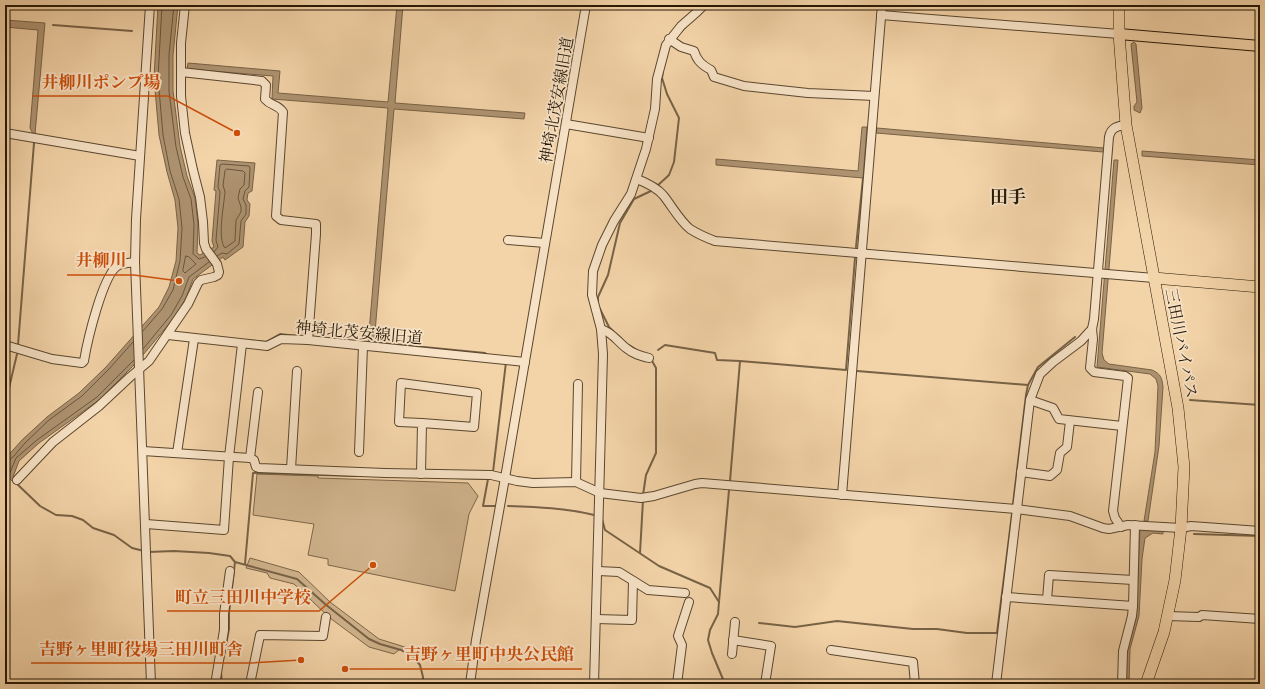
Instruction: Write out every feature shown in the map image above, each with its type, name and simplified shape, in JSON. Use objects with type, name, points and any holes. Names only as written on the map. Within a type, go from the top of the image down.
[{"type":"highway","name":"三田川バイパス","points":[[1119,5],[1119,34],[1126,125],[1178,408],[1184,467],[1181,528],[1175,580],[1164,632],[1146,684]]},
{"type":"highway","points":[[1154,278],[1260,287]]},
{"type":"main road","points":[[1119,34],[1260,46]]},
{"type":"street","points":[[150,5],[136,219],[135,262],[151,684]]},
{"type":"street","points":[[18,480],[53,442],[99,406],[140,366],[149,361],[168,336],[188,304],[198,283],[201,280],[218,275],[219,268],[206,249],[204,242],[204,222],[200,197],[192,170],[185,133],[181,96],[181,43],[185,5]]},
{"type":"street","name":"神埼北茂安線旧道","points":[[168,336],[267,346],[281,339],[308,340],[525,362],[586,5]]},
{"type":"street","points":[[594,684],[603,354],[601,329],[592,295],[593,272],[602,246],[614,221],[631,194],[637,179],[649,138],[655,109],[662,54],[681,26],[704,5]]},
{"type":"street","points":[[842,495],[882,5]]},
{"type":"street","points":[[881,15],[1119,34]]},
{"type":"street","points":[[671,41],[681,47],[694,51],[696,59],[702,65],[711,70],[714,77],[744,86],[808,93],[874,96]]},
{"type":"street","points":[[181,72],[262,81],[266,84],[265,99],[269,103],[279,107],[283,112],[276,216],[281,220],[316,224],[308,340]]},
{"type":"street","points":[[566,124],[649,138]]},
{"type":"street","points":[[1121,527],[1115,518],[1113,511],[1128,378],[1125,376],[1094,372],[1090,368],[1093,339],[1092,329],[1104,274],[1109,137],[1112,129],[1126,125]]},
{"type":"street","points":[[5,133],[140,156]]},
{"type":"street","points":[[637,179],[656,188],[689,228],[698,234],[716,241],[1154,278]]},
{"type":"street","points":[[508,240],[545,243]]},
{"type":"street","points":[[5,345],[52,359],[82,363],[84,361],[87,343],[106,282],[119,265],[135,262]]},
{"type":"street","points":[[601,329],[607,331],[626,349],[649,358]]},
{"type":"street","points":[[996,684],[1030,400],[1040,374],[1081,341],[1092,329]]},
{"type":"street","points":[[177,453],[194,339]]},
{"type":"street","points":[[146,524],[224,530],[229,457],[242,344]]},
{"type":"street","points":[[359,452],[363,346]]},
{"type":"street","points":[[470,684],[476,640],[525,362]]},
{"type":"street","points":[[291,469],[297,371]]},
{"type":"street","points":[[401,384],[477,393],[474,427],[422,423],[399,422],[401,384]]},
{"type":"street","points":[[576,482],[578,384]]},
{"type":"street","points":[[250,458],[258,392]]},
{"type":"street","points":[[1030,400],[1053,408],[1059,419],[1122,426]]},
{"type":"street","points":[[1021,472],[1050,476],[1057,470],[1060,453],[1067,447],[1070,421]]},
{"type":"street","points":[[421,474],[422,423]]},
{"type":"street","points":[[143,451],[250,458],[254,460],[256,466],[260,468],[491,475],[533,483],[576,482],[600,493],[643,498],[702,483],[1070,516],[1109,529],[1136,525],[1181,528],[1191,526],[1260,531]]},
{"type":"street","points":[[1122,684],[1123,651],[1133,606],[1136,525]]},
{"type":"street","points":[[598,570],[619,572],[648,590],[685,593]]},
{"type":"street","points":[[217,684],[216,680],[224,630],[224,614],[230,571]]},
{"type":"street","points":[[1047,600],[1049,575],[1133,580]]},
{"type":"street","points":[[596,619],[632,620],[633,581]]},
{"type":"street","points":[[1006,597],[1133,606]]},
{"type":"street","points":[[677,684],[682,645],[678,636],[689,602]]},
{"type":"street","points":[[1167,616],[1199,617],[1202,615],[1260,618]]},
{"type":"street","points":[[250,684],[260,635],[323,636],[326,617]]},
{"type":"street","points":[[732,654],[735,622]]},
{"type":"street","points":[[733,640],[771,646],[765,684]]},
{"type":"street","points":[[832,650],[913,662],[915,684]]},
{"type":"shaded area","points":[[257,474],[318,476],[318,478],[468,483],[478,496],[469,514],[455,591],[328,565],[328,559],[308,555],[314,524],[253,515]]},
{"type":"shaded area","points":[[250,558],[299,572],[330,602],[379,639],[408,648],[416,652],[414,656],[400,649],[394,654],[369,647],[330,618],[294,584],[270,578],[267,573],[246,568]]},
{"type":"water","points":[[158,5],[178,5],[173,55],[173,91],[180,146],[187,176],[195,198],[198,224],[197,253],[200,255],[214,247],[212,241],[217,160],[255,163],[252,191],[248,193],[247,200],[250,204],[249,216],[245,222],[243,247],[225,260],[223,257],[193,279],[186,298],[175,317],[137,362],[99,400],[39,443],[19,461],[13,477],[15,479],[12,481],[10,479],[5,483],[5,459],[22,440],[47,417],[79,393],[106,367],[159,307],[169,287],[176,261],[178,228],[175,200],[159,135],[154,78]]},
{"type":"water","points":[[397,5],[403,5],[395,103],[525,113],[524,119],[394,109],[374,344],[368,344],[388,108],[272,99],[273,76],[187,69],[188,63],[280,71],[278,93],[388,102]]},
{"type":"water","points":[[5,20],[45,23],[35,134],[33,134],[30,128],[38,30],[5,27]]},
{"type":"water","points":[[1134,42],[1136,44],[1142,108],[1140,113],[1134,110],[1134,106],[1137,102],[1131,44]]},
{"type":"water","points":[[862,127],[867,127],[863,178],[716,165],[716,159],[858,171]]},
{"type":"water","points":[[877,128],[1104,148],[1103,152],[876,133]]},
{"type":"water","points":[[1142,151],[1260,160],[1260,165],[1142,156]]},
{"type":"water","points":[[1114,160],[1118,160],[1102,353],[1104,360],[1109,364],[1152,370],[1159,375],[1162,381],[1163,387],[1159,446],[1148,521],[1144,521],[1155,452],[1158,386],[1156,379],[1150,374],[1097,367]]},
{"type":"water","points":[[1140,528],[1163,530],[1163,534],[1153,533],[1145,538],[1142,559],[1139,616],[1130,649],[1129,684],[1125,684],[1126,650],[1136,617]]},
{"type":"waterway","points":[[53,25],[132,31]]},
{"type":"waterway","points":[[681,32],[687,25]]},
{"type":"waterway","points":[[656,187],[669,175],[674,162],[679,118],[667,94],[662,78],[663,71]]},
{"type":"waterway","points":[[18,345],[34,143]]},
{"type":"waterway","points":[[856,247],[863,178]]},
{"type":"waterway","points":[[614,332],[609,327],[598,305],[598,297],[608,275],[620,223],[634,199],[653,190]]},
{"type":"waterway","points":[[730,481],[740,361],[846,370],[855,258]]},
{"type":"waterway","points":[[248,340],[266,342],[280,334],[296,336]]},
{"type":"waterway","points":[[1013,504],[1028,385],[1038,367],[1075,337]]},
{"type":"waterway","points":[[372,342],[485,353],[488,356]]},
{"type":"waterway","points":[[629,345],[637,350]]},
{"type":"waterway","points":[[658,350],[665,345],[715,353],[717,360],[740,361]]},
{"type":"waterway","points":[[5,405],[17,354]]},
{"type":"waterway","points":[[643,495],[646,475],[656,453],[656,368],[651,359]]},
{"type":"waterway","points":[[493,472],[506,362]]},
{"type":"waterway","points":[[857,371],[1028,385]]},
{"type":"waterway","points":[[1190,400],[1260,405]]},
{"type":"waterway","points":[[245,564],[253,473],[356,476]]},
{"type":"waterway","points":[[454,478],[488,479],[483,506],[495,506]]},
{"type":"waterway","points":[[15,482],[40,506],[56,515],[72,516],[83,520],[93,528],[114,535],[132,548],[144,551]]},
{"type":"waterway","points":[[719,602],[729,490]]},
{"type":"waterway","points":[[640,553],[643,500]]},
{"type":"waterway","points":[[508,506],[562,509],[594,515]]},
{"type":"waterway","points":[[759,623],[795,627],[837,621],[913,629],[937,629],[967,633],[997,633],[1012,514]]},
{"type":"waterway","points":[[602,519],[605,530],[659,566],[710,588],[719,602],[718,614],[710,630],[708,640],[725,684]]},
{"type":"waterway","points":[[1194,534],[1260,536]]},
{"type":"waterway","points":[[148,552],[174,551],[230,556],[235,562],[297,579],[325,604],[369,639],[401,650],[413,657],[420,665],[423,684]]},
{"type":"waterway","points":[[223,660],[229,629],[229,613],[235,562]]},
{"type":"waterway","points":[[221,672],[222,684]]},
{"type":"place","name":"井柳川ポンプ場","points":[[237,133]]},
{"type":"place","name":"井柳川","points":[[179,281]]},
{"type":"place","name":"町立三田川中学校","points":[[373,565]]},
{"type":"place","name":"吉野ヶ里町役場三田川町舎","points":[[301,660]]},
{"type":"place","name":"吉野ヶ里町中央公民館","points":[[345,669]]},
{"type":"district","name":"田手","points":[[1008,197]]}]
